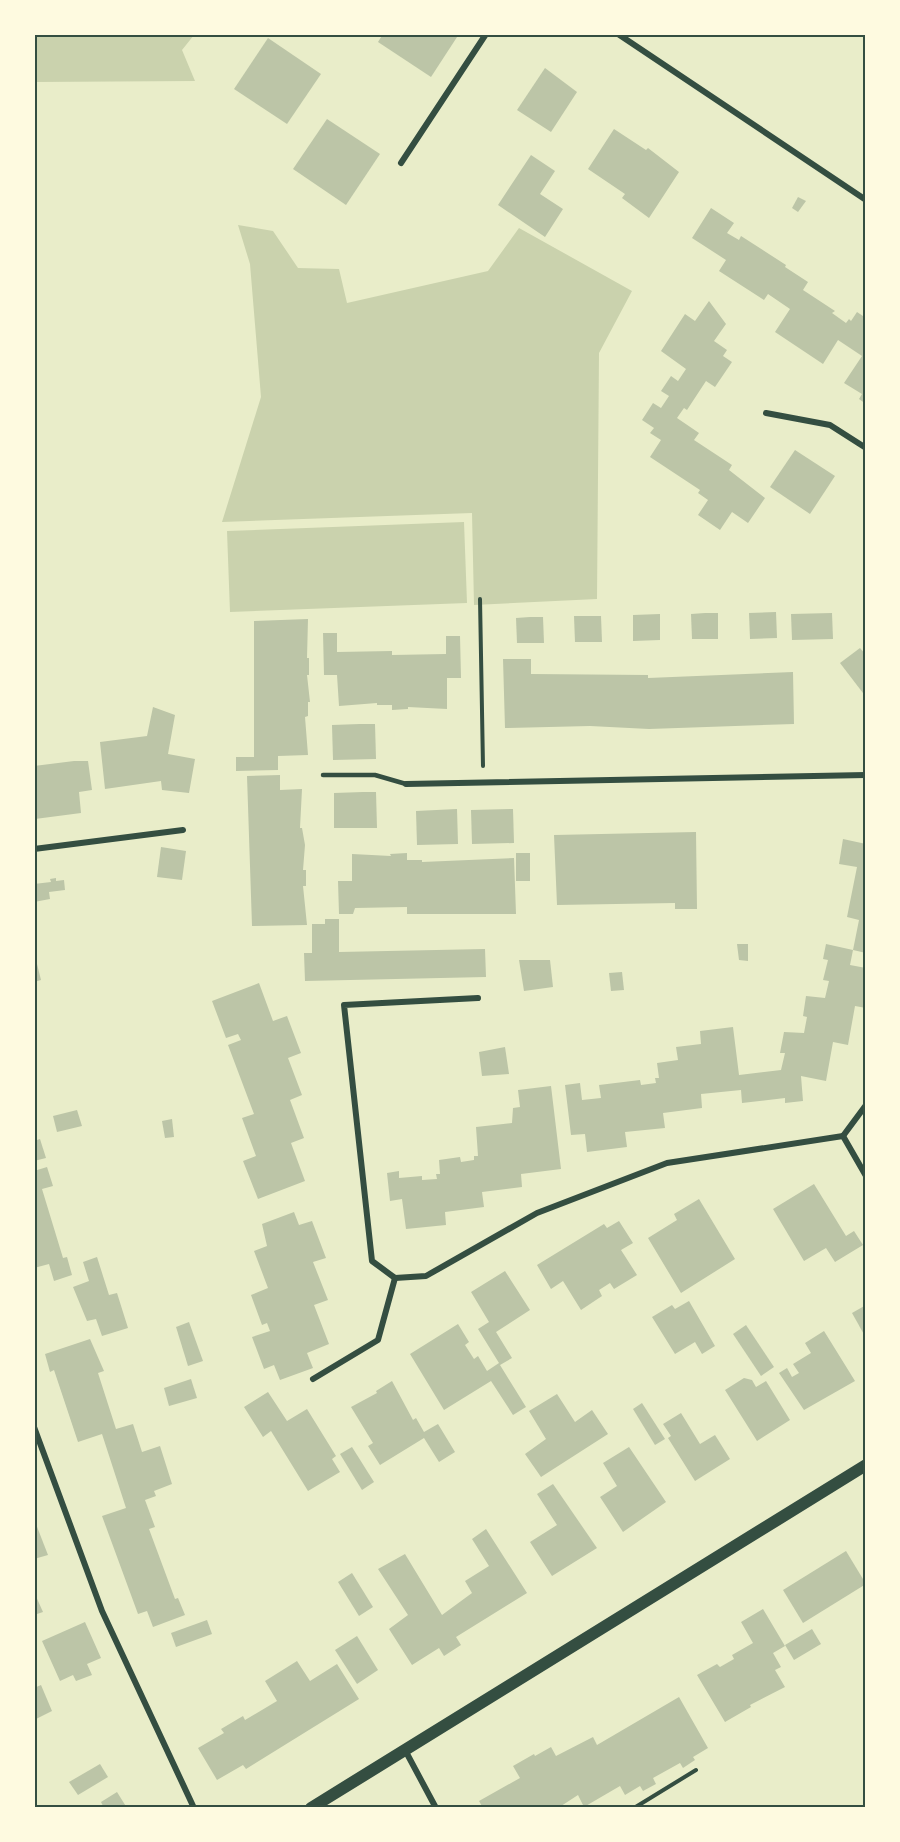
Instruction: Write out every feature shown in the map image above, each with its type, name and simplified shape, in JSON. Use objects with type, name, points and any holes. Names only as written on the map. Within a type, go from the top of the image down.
[{"type":"main road","points":[[311,1808],[866,1465]]},
{"type":"street","points":[[401,163],[486,34]]},
{"type":"street","points":[[618,34],[866,200]]},
{"type":"street","points":[[766,413],[830,425],[866,448]]},
{"type":"street","points":[[406,784],[866,775]]},
{"type":"street","points":[[34,849],[183,830]]},
{"type":"street","points":[[478,998],[344,1005],[372,1261],[395,1278],[426,1276],[537,1213],[667,1163],[843,1136],[866,1104]]},
{"type":"street","points":[[843,1136],[866,1176]]},
{"type":"street","points":[[313,1379],[378,1340],[395,1278]]},
{"type":"street","points":[[34,1426],[102,1611],[194,1808]]},
{"type":"street","points":[[405,1749],[436,1808]]},
{"type":"lane","points":[[323,775],[375,775],[406,784]]},
{"type":"path","points":[[480,599],[484,782]]},
{"type":"path","points":[[634,1808],[696,1770]]},
{"type":"green space","points":[[34,35],[194,35],[182,50],[195,81],[35,82]]},
{"type":"green space","points":[[238,225],[273,231],[298,268],[339,269],[347,303],[488,271],[519,228],[632,291],[599,353],[597,599],[474,605],[472,513],[222,522],[261,397],[250,264]]},
{"type":"green space","points":[[464,522],[467,603],[230,612],[227,531]]},
{"type":"building","points":[[383,34],[459,34],[431,77],[378,42]]},
{"type":"building","points":[[268,38],[321,74],[287,124],[234,89]]},
{"type":"building","points":[[545,68],[577,92],[551,132],[517,110]]},
{"type":"building","points":[[327,119],[380,154],[346,205],[293,169]]},
{"type":"building","points":[[614,129],[646,150],[648,148],[679,172],[649,218],[622,198],[625,194],[588,169]]},
{"type":"building","points":[[531,155],[555,171],[540,194],[563,209],[545,237],[498,205]]},
{"type":"building","points":[[798,197],[806,201],[798,212],[792,208]]},
{"type":"building","points":[[711,208],[734,223],[727,233],[739,240],[741,236],[786,265],[785,267],[808,282],[803,290],[835,311],[832,313],[846,323],[849,319],[851,321],[857,312],[866,318],[866,404],[859,399],[862,394],[844,383],[862,356],[838,340],[823,364],[775,332],[790,309],[768,294],[764,300],[719,271],[726,260],[692,238]]},
{"type":"building","points":[[709,301],[726,324],[714,341],[727,350],[723,356],[732,362],[715,387],[706,381],[687,410],[684,408],[677,418],[699,433],[694,440],[732,465],[729,470],[765,498],[748,523],[732,512],[720,530],[698,515],[708,500],[698,493],[700,490],[650,457],[661,440],[650,433],[654,428],[642,420],[653,403],[661,408],[669,396],[661,391],[671,376],[678,381],[686,369],[661,351],[685,314],[695,321]]},
{"type":"building","points":[[795,450],[835,476],[810,514],[770,487]]},
{"type":"building","points":[[776,612],[777,638],[750,639],[749,613]]},
{"type":"building","points":[[718,613],[718,639],[692,639],[691,614]]},
{"type":"building","points":[[832,613],[833,639],[792,640],[791,614]]},
{"type":"building","points":[[660,614],[660,640],[633,641],[633,615]]},
{"type":"building","points":[[574,616],[601,616],[602,642],[575,642]]},
{"type":"building","points":[[543,617],[544,643],[517,643],[516,618]]},
{"type":"building","points":[[308,619],[309,675],[307,675],[310,702],[308,702],[308,716],[305,717],[308,755],[278,756],[278,770],[236,771],[236,757],[254,757],[254,621]]},
{"type":"building","points":[[323,633],[337,633],[337,652],[392,651],[392,655],[446,654],[446,636],[460,636],[461,678],[447,678],[447,709],[408,707],[408,709],[392,710],[392,705],[377,705],[377,703],[339,706],[337,675],[324,675]]},
{"type":"building","points":[[860,648],[866,655],[866,697],[840,663]]},
{"type":"building","points":[[503,659],[531,659],[531,674],[648,675],[648,678],[793,672],[794,724],[649,729],[590,726],[505,728]]},
{"type":"building","points":[[153,707],[175,715],[168,754],[195,759],[189,793],[162,790],[161,781],[105,789],[100,742],[147,736]]},
{"type":"building","points":[[375,724],[376,759],[333,760],[332,725]]},
{"type":"building","points":[[88,761],[92,790],[79,792],[81,813],[35,819],[34,766]]},
{"type":"building","points":[[280,775],[280,790],[302,789],[300,828],[302,828],[305,845],[303,870],[306,870],[306,886],[303,886],[307,925],[252,926],[247,776]]},
{"type":"building","points":[[376,792],[377,828],[334,828],[334,793]]},
{"type":"building","points":[[457,809],[458,844],[417,845],[416,811]]},
{"type":"building","points":[[513,809],[514,843],[472,844],[471,810]]},
{"type":"building","points":[[696,832],[697,909],[675,909],[675,903],[557,905],[554,835]]},
{"type":"building","points":[[843,839],[866,844],[866,953],[853,950],[859,920],[847,917],[857,867],[839,864]]},
{"type":"building","points":[[161,847],[186,851],[182,880],[157,877]]},
{"type":"building","points":[[407,853],[407,860],[422,860],[422,862],[514,858],[516,914],[407,914],[407,907],[355,908],[353,914],[339,914],[338,881],[352,881],[352,854],[391,856],[390,854]]},
{"type":"building","points":[[516,853],[530,853],[530,881],[516,881]]},
{"type":"building","points":[[56,878],[56,881],[64,880],[65,890],[49,892],[50,899],[34,902],[34,884],[51,882],[50,879]]},
{"type":"building","points":[[325,919],[339,919],[339,952],[485,949],[486,977],[305,981],[304,953],[312,953],[312,924],[325,924]]},
{"type":"building","points":[[737,944],[748,944],[748,961],[739,960]]},
{"type":"building","points":[[826,944],[853,950],[850,965],[866,968],[866,1008],[855,1006],[848,1045],[833,1042],[826,1081],[801,1076],[803,1101],[785,1103],[785,1098],[742,1103],[741,1090],[701,1094],[702,1108],[663,1113],[665,1128],[625,1132],[627,1147],[587,1152],[585,1134],[571,1135],[565,1085],[580,1083],[582,1100],[601,1098],[599,1085],[640,1080],[641,1085],[656,1083],[655,1078],[659,1078],[657,1063],[678,1060],[676,1047],[701,1044],[700,1031],[733,1027],[739,1075],[781,1070],[785,1053],[780,1053],[784,1032],[804,1033],[807,1017],[803,1016],[806,996],[825,998],[829,981],[823,980],[828,960],[823,959]]},
{"type":"building","points":[[519,960],[550,960],[553,987],[524,991]]},
{"type":"building","points":[[37,964],[41,980],[34,982],[34,965]]},
{"type":"building","points":[[622,972],[624,990],[611,991],[609,973]]},
{"type":"building","points":[[259,983],[273,1021],[287,1016],[301,1053],[288,1058],[302,1095],[290,1100],[304,1138],[291,1143],[305,1181],[258,1199],[243,1161],[256,1156],[242,1118],[254,1114],[228,1045],[241,1040],[238,1034],[226,1038],[212,1001]]},
{"type":"building","points":[[505,1047],[509,1074],[482,1076],[479,1052]]},
{"type":"building","points":[[551,1086],[561,1169],[521,1174],[522,1187],[482,1192],[484,1207],[445,1212],[446,1225],[406,1229],[402,1199],[390,1201],[387,1173],[399,1171],[399,1178],[422,1176],[422,1180],[437,1179],[436,1174],[440,1174],[439,1160],[460,1157],[461,1162],[474,1160],[474,1156],[478,1156],[476,1127],[512,1123],[513,1108],[520,1107],[518,1090]]},
{"type":"building","points":[[77,1110],[82,1126],[57,1132],[53,1116]]},
{"type":"building","points":[[172,1119],[174,1137],[165,1138],[162,1121]]},
{"type":"building","points":[[40,1139],[46,1158],[34,1161],[34,1141]]},
{"type":"building","points":[[47,1167],[53,1186],[42,1189],[63,1258],[67,1257],[72,1275],[54,1281],[49,1264],[34,1268],[34,1171]]},
{"type":"building","points":[[814,1184],[846,1236],[854,1231],[863,1245],[835,1262],[826,1248],[804,1261],[773,1209]]},
{"type":"building","points":[[699,1199],[735,1259],[681,1293],[648,1238],[677,1220],[674,1214]]},
{"type":"building","points":[[294,1212],[299,1225],[312,1221],[326,1258],[313,1262],[328,1300],[314,1305],[329,1344],[307,1353],[313,1368],[280,1380],[274,1365],[264,1369],[252,1337],[270,1331],[267,1323],[262,1325],[251,1295],[268,1288],[254,1251],[267,1246],[262,1224]]},
{"type":"building","points":[[619,1221],[633,1243],[621,1250],[637,1275],[614,1289],[610,1283],[599,1290],[602,1296],[581,1310],[563,1281],[551,1289],[537,1265],[604,1224],[607,1228]]},
{"type":"building","points":[[97,1257],[109,1295],[117,1293],[128,1328],[102,1336],[96,1319],[87,1321],[73,1287],[89,1281],[83,1262]]},
{"type":"building","points":[[505,1271],[530,1310],[496,1332],[512,1358],[500,1365],[526,1407],[513,1415],[491,1381],[444,1410],[410,1354],[458,1324],[469,1342],[465,1345],[474,1359],[478,1356],[487,1371],[499,1363],[478,1329],[489,1322],[471,1292]]},
{"type":"building","points":[[689,1301],[715,1346],[702,1354],[695,1342],[675,1354],[652,1317],[672,1305],[675,1309]]},
{"type":"building","points":[[866,1305],[866,1338],[852,1313]]},
{"type":"building","points":[[189,1322],[203,1361],[188,1366],[176,1327]]},
{"type":"building","points":[[746,1325],[774,1367],[761,1376],[733,1334]]},
{"type":"building","points":[[824,1331],[855,1381],[804,1410],[779,1373],[787,1368],[792,1377],[799,1373],[793,1364],[811,1353],[805,1343]]},
{"type":"building","points":[[90,1339],[104,1371],[98,1373],[116,1429],[133,1424],[142,1452],[160,1446],[172,1484],[154,1491],[156,1496],[145,1500],[155,1527],[149,1529],[175,1599],[178,1598],[185,1615],[153,1627],[147,1611],[138,1614],[102,1516],[126,1508],[102,1434],[78,1442],[54,1370],[50,1372],[45,1354]]},
{"type":"building","points":[[744,1378],[752,1380],[756,1387],[766,1381],[790,1420],[757,1441],[725,1390]]},
{"type":"building","points":[[191,1379],[197,1398],[169,1406],[164,1388]]},
{"type":"building","points":[[392,1381],[413,1420],[416,1418],[424,1432],[438,1424],[455,1452],[439,1462],[424,1438],[380,1465],[368,1446],[373,1443],[351,1407],[377,1393],[376,1391]]},
{"type":"building","points":[[268,1392],[287,1421],[307,1409],[336,1456],[332,1459],[340,1472],[308,1491],[271,1431],[263,1437],[244,1407]]},
{"type":"building","points":[[557,1394],[575,1422],[592,1410],[608,1434],[541,1477],[525,1454],[546,1439],[529,1411]]},
{"type":"building","points":[[642,1403],[665,1439],[655,1445],[633,1409]]},
{"type":"building","points":[[681,1413],[700,1444],[715,1435],[730,1459],[695,1481],[668,1438],[671,1436],[663,1424]]},
{"type":"building","points":[[352,1447],[374,1482],[362,1490],[340,1454]]},
{"type":"building","points":[[629,1447],[666,1502],[623,1532],[600,1497],[617,1486],[603,1463]]},
{"type":"building","points":[[553,1484],[597,1548],[552,1576],[530,1542],[557,1525],[537,1494]]},
{"type":"building","points":[[34,1519],[48,1555],[34,1559]]},
{"type":"building","points":[[486,1529],[527,1593],[456,1637],[461,1645],[444,1656],[439,1648],[412,1665],[389,1629],[408,1615],[378,1569],[405,1554],[442,1615],[472,1593],[465,1581],[489,1566],[472,1539]]},
{"type":"building","points":[[846,1551],[866,1584],[803,1623],[783,1590]]},
{"type":"building","points":[[352,1573],[373,1607],[359,1616],[338,1582]]},
{"type":"building","points":[[34,1592],[43,1612],[34,1615]]},
{"type":"building","points":[[763,1609],[785,1646],[773,1653],[781,1667],[775,1670],[785,1687],[750,1705],[751,1707],[725,1722],[697,1675],[717,1664],[720,1667],[734,1659],[732,1655],[753,1643],[741,1622]]},
{"type":"building","points":[[207,1620],[212,1634],[176,1647],[171,1633]]},
{"type":"building","points":[[85,1622],[101,1658],[87,1664],[92,1675],[76,1681],[73,1675],[60,1681],[42,1641]]},
{"type":"building","points":[[812,1629],[821,1644],[794,1660],[785,1645]]},
{"type":"building","points":[[357,1636],[378,1670],[357,1684],[335,1650]]},
{"type":"building","points":[[297,1661],[310,1681],[337,1664],[359,1699],[246,1769],[243,1765],[217,1780],[198,1748],[224,1733],[221,1729],[243,1716],[245,1720],[277,1701],[265,1681]]},
{"type":"building","points":[[41,1685],[52,1711],[34,1720],[34,1688]]},
{"type":"building","points":[[679,1697],[708,1748],[693,1757],[695,1760],[683,1768],[680,1763],[653,1778],[656,1784],[643,1791],[640,1786],[625,1795],[620,1786],[584,1807],[578,1795],[558,1808],[483,1808],[479,1801],[520,1778],[513,1766],[534,1754],[535,1756],[551,1747],[556,1756],[593,1737],[597,1745]]},
{"type":"building","points":[[100,1764],[108,1777],[78,1795],[69,1782]]},
{"type":"building","points":[[117,1792],[127,1808],[100,1808],[103,1806],[101,1802]]}]
